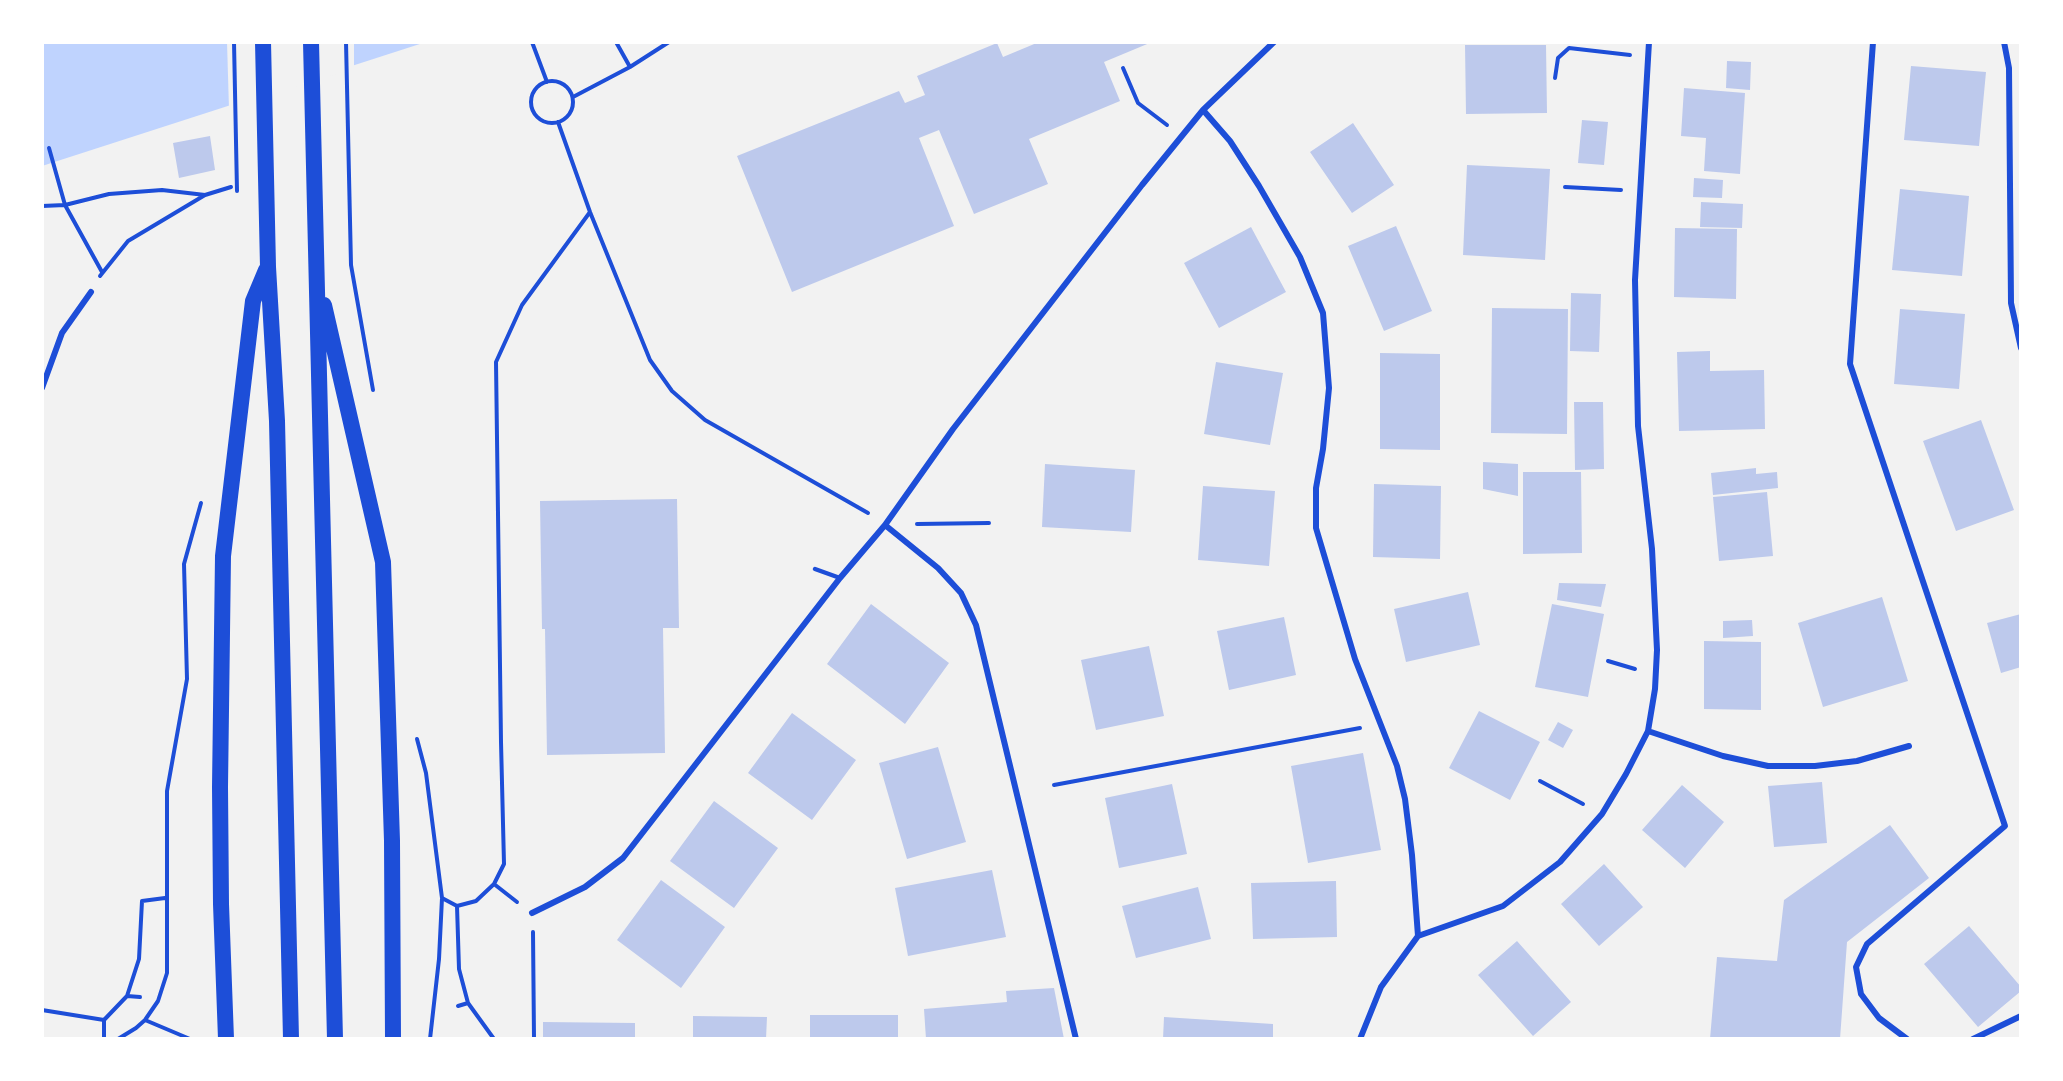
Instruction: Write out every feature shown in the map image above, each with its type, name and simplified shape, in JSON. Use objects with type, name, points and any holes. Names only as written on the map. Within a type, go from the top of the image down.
[{"type":"highway","points":[[263,42],[268,267],[277,421],[291,1039]]},
{"type":"highway","points":[[311,42],[335,1039]]},
{"type":"highway","points":[[315,266],[383,562],[392,841],[393,1039]]},
{"type":"highway","points":[[226,1039],[220,787],[223,556],[253,301],[268,267]]},
{"type":"street","points":[[532,913],[585,887],[622,858],[840,578],[885,525],[953,429],[1073,272],[1203,110],[1275,42]]},
{"type":"street","points":[[1360,1039],[1381,987],[1418,936],[1503,906],[1560,862],[1602,814],[1648,731],[1657,650],[1652,549],[1638,426],[1635,280],[1649,42]]},
{"type":"street","points":[[1873,42],[1850,364],[2005,826],[1867,944],[1856,967],[1861,994],[1879,1018],[1907,1039]]},
{"type":"street","points":[[2004,42],[2009,68],[2011,303],[2021,348]]},
{"type":"street","points":[[1203,110],[1230,141],[1259,186],[1300,257],[1323,313],[1329,388],[1323,449],[1316,488],[1316,528],[1355,659],[1397,766],[1405,799],[1412,855],[1418,936]]},
{"type":"street","points":[[42,388],[62,333],[91,292]]},
{"type":"street","points":[[885,525],[938,568],[961,593],[976,625],[1076,1039]]},
{"type":"street","points":[[1648,731],[1723,756],[1768,766],[1815,766],[1857,761],[1910,746]]},
{"type":"street","points":[[1973,1039],[2021,1016]]},
{"type":"lane","points":[[815,569],[840,578]]},
{"type":"path","points":[[234,42],[238,196]]},
{"type":"path","points":[[345,42],[351,265]]},
{"type":"path","points":[[532,42],[547,82]]},
{"type":"path","points":[[616,42],[630,67]]},
{"type":"path","points":[[573,97],[630,67],[669,42]]},
{"type":"path","points":[[1556,78],[1558,58],[1569,48],[1648,58]]},
{"type":"path","points":[[1123,68],[1138,103],[1182,136]]},
{"type":"path","points":[[547,82],[558,82],[567,87],[573,97],[573,107],[568,117],[558,122],[547,122],[537,117],[532,107],[532,96],[538,87],[547,82]]},
{"type":"path","points":[[558,122],[590,212],[650,360],[672,391],[705,420],[856,505],[885,525],[989,523]]},
{"type":"path","points":[[50,148],[65,205],[102,272],[128,242],[205,195],[231,187]]},
{"type":"path","points":[[1565,187],[1640,191]]},
{"type":"path","points":[[42,206],[65,205],[109,194],[162,190],[205,195]]},
{"type":"path","points":[[442,898],[457,906],[476,901],[494,884],[504,864],[496,362],[522,305],[590,212]]},
{"type":"path","points":[[118,1039],[136,1029],[145,1020],[158,1001],[167,973],[165,898],[167,791],[187,679],[184,564]]},
{"type":"path","points":[[1608,661],[1656,675]]},
{"type":"path","points":[[1054,785],[1381,724]]},
{"type":"path","points":[[426,773],[442,898],[440,959],[430,1039]]},
{"type":"path","points":[[1540,781],[1602,814]]},
{"type":"path","points":[[494,884],[532,913],[534,1039]]},
{"type":"path","points":[[104,1039],[104,1020],[127,996],[139,959],[142,901],[165,898]]},
{"type":"path","points":[[457,906],[459,969],[468,1003],[494,1039]]},
{"type":"path","points":[[127,996],[140,997]]},
{"type":"path","points":[[458,1006],[468,1003]]},
{"type":"path","points":[[42,1010],[104,1020]]},
{"type":"path","points":[[145,1020],[190,1039]]},
{"type":"water","points":[[42,42],[426,42],[42,166]]},
{"type":"pier","points":[[227,42],[354,42],[354,68],[229,109]]},
{"type":"building","points":[[1039,42],[1152,42],[1104,62],[1120,101],[1029,139],[1048,184],[974,214],[939,130],[919,138],[954,226],[792,292],[737,156],[899,91],[905,103],[925,95],[917,76],[997,43],[1003,57]]},
{"type":"building","points":[[1465,45],[1546,45],[1547,113],[1466,114]]},
{"type":"building","points":[[1727,61],[1751,62],[1750,90],[1726,88]]},
{"type":"building","points":[[1911,66],[1986,72],[1979,146],[1904,140]]},
{"type":"building","points":[[1684,88],[1745,93],[1740,174],[1704,171],[1706,138],[1681,136]]},
{"type":"building","points":[[1582,120],[1608,122],[1604,165],[1578,163]]},
{"type":"building","points":[[1353,123],[1394,185],[1352,213],[1310,152]]},
{"type":"building","points":[[210,136],[215,170],[179,178],[173,143]]},
{"type":"building","points":[[1467,165],[1550,169],[1545,260],[1463,255]]},
{"type":"building","points":[[1694,178],[1723,180],[1722,198],[1693,197]]},
{"type":"building","points":[[1900,189],[1969,196],[1962,276],[1892,270]]},
{"type":"building","points":[[1701,202],[1743,204],[1742,228],[1700,227]]},
{"type":"building","points":[[1396,226],[1432,311],[1384,331],[1348,246]]},
{"type":"building","points":[[1251,227],[1286,292],[1219,328],[1184,263]]},
{"type":"building","points":[[1675,228],[1737,229],[1736,299],[1674,297]]},
{"type":"building","points":[[1571,293],[1601,294],[1599,352],[1570,351]]},
{"type":"building","points":[[1492,308],[1568,309],[1567,434],[1491,433]]},
{"type":"building","points":[[1900,309],[1965,314],[1959,389],[1894,384]]},
{"type":"building","points":[[1710,351],[1710,371],[1764,370],[1765,429],[1679,431],[1677,352]]},
{"type":"building","points":[[1380,353],[1440,354],[1440,450],[1380,449]]},
{"type":"building","points":[[1216,362],[1283,373],[1270,445],[1204,434]]},
{"type":"building","points":[[1574,402],[1603,402],[1604,469],[1575,470]]},
{"type":"building","points":[[1981,420],[2014,510],[1956,531],[1923,441]]},
{"type":"building","points":[[1483,462],[1518,464],[1518,496],[1483,489]]},
{"type":"building","points":[[1045,464],[1135,470],[1131,532],[1042,527]]},
{"type":"building","points":[[1756,468],[1756,474],[1777,472],[1778,488],[1713,495],[1711,473]]},
{"type":"building","points":[[1523,472],[1581,472],[1582,553],[1523,554]]},
{"type":"building","points":[[1374,484],[1441,486],[1440,559],[1373,557]]},
{"type":"building","points":[[1203,486],[1275,491],[1269,566],[1198,560]]},
{"type":"building","points":[[1767,492],[1773,556],[1719,561],[1713,497]]},
{"type":"building","points":[[677,499],[679,628],[663,628],[665,753],[547,755],[540,501]]},
{"type":"building","points":[[1559,583],[1606,584],[1601,607],[1557,600]]},
{"type":"building","points":[[1468,592],[1480,645],[1406,662],[1394,609]]},
{"type":"building","points":[[1882,597],[1908,681],[1823,707],[1798,623]]},
{"type":"building","points":[[871,604],[949,663],[905,724],[827,664]]},
{"type":"building","points":[[1552,604],[1604,614],[1588,697],[1535,687]]},
{"type":"building","points":[[2021,614],[2021,667],[2001,673],[1987,623]]},
{"type":"building","points":[[1284,617],[1296,675],[1229,690],[1217,631]]},
{"type":"building","points":[[1752,620],[1753,636],[1723,638],[1723,621]]},
{"type":"building","points":[[1704,641],[1761,642],[1761,710],[1704,709]]},
{"type":"building","points":[[1149,646],[1164,716],[1096,730],[1081,660]]},
{"type":"building","points":[[1479,711],[1540,742],[1510,800],[1449,768]]},
{"type":"building","points":[[792,713],[856,760],[812,820],[748,773]]},
{"type":"building","points":[[1558,722],[1573,730],[1563,748],[1548,740]]},
{"type":"building","points":[[938,747],[966,842],[907,859],[879,763]]},
{"type":"building","points":[[1363,753],[1381,850],[1308,863],[1291,766]]},
{"type":"building","points":[[1822,782],[1827,843],[1774,847],[1768,786]]},
{"type":"building","points":[[1172,784],[1187,854],[1119,868],[1105,798]]},
{"type":"building","points":[[1682,785],[1724,822],[1685,868],[1642,830]]},
{"type":"building","points":[[714,801],[778,848],[734,908],[670,861]]},
{"type":"building","points":[[1890,825],[1929,878],[1847,942],[1840,1039],[1710,1039],[1717,957],[1777,961],[1784,900]]},
{"type":"building","points":[[1604,864],[1643,907],[1599,946],[1561,904]]},
{"type":"building","points":[[992,870],[1006,937],[908,956],[895,888]]},
{"type":"building","points":[[661,880],[725,927],[681,988],[617,940]]},
{"type":"building","points":[[1336,881],[1337,937],[1253,939],[1251,883]]},
{"type":"building","points":[[1198,887],[1211,939],[1136,958],[1122,906]]},
{"type":"building","points":[[1969,926],[2021,987],[2021,991],[1978,1027],[1924,964]]},
{"type":"building","points":[[1517,941],[1571,1002],[1533,1036],[1478,975]]},
{"type":"building","points":[[1054,988],[1064,1039],[926,1039],[924,1009],[1007,1002],[1006,991]]},
{"type":"building","points":[[810,1015],[898,1015],[898,1039],[810,1039]]},
{"type":"building","points":[[693,1016],[767,1017],[766,1039],[693,1039]]},
{"type":"building","points":[[1164,1017],[1273,1024],[1273,1039],[1163,1039]]},
{"type":"building","points":[[543,1022],[635,1023],[635,1039],[543,1039]]}]
